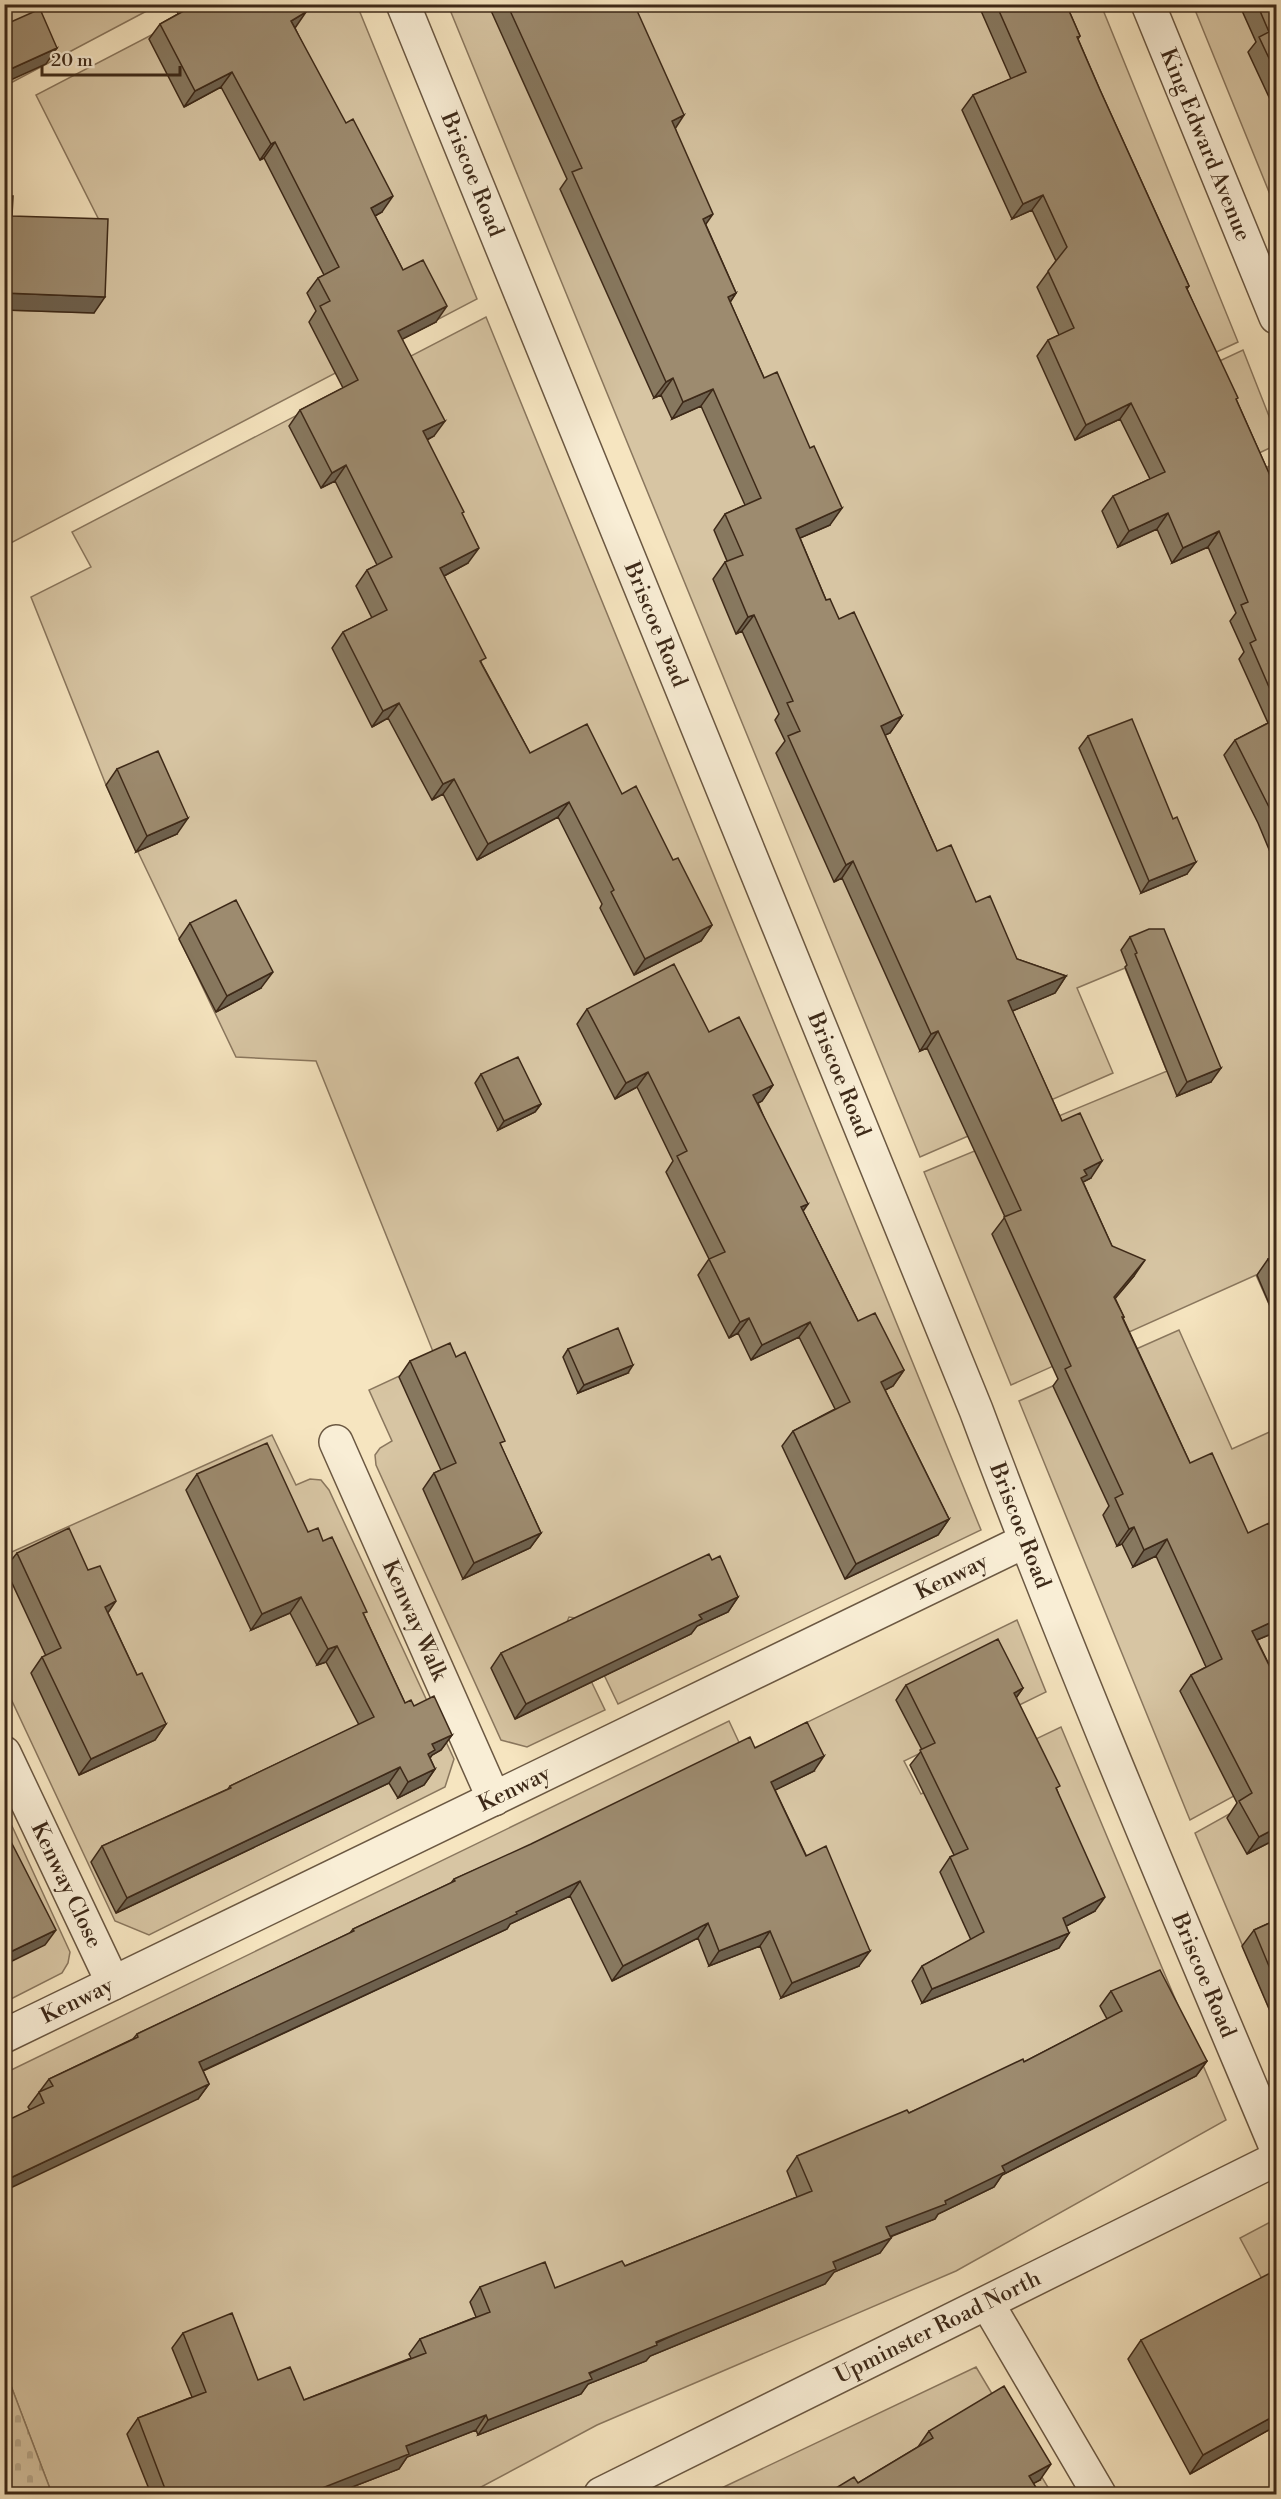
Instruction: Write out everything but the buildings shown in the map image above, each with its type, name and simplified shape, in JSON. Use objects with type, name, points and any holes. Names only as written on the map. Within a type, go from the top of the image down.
[{"type":"street","name":"Briscoe Road","points":[[403,4],[976,1410],[1025,1541],[1151,1850],[1276,2147]]},
{"type":"street","name":"King Edward Avenue","points":[[1148,4],[1276,317]]},
{"type":"street","name":"Kenway Walk","points":[[336,1442],[494,1798]]},
{"type":"street","name":"Kenway","points":[[4,2036],[1025,1541]]},
{"type":"street","name":"Kenway Close","points":[[4,1753],[113,1983]]},
{"type":"street","name":"Upminster Road North","points":[[601,2494],[1276,2158]]},
{"type":"street","points":[[987,2303],[1099,2494]]},
{"type":"green space","points":[[5,5],[158,5],[5,86]]},
{"type":"green space","points":[[209,5],[357,5],[477,299],[7,545],[5,539],[5,310],[94,313],[104,230],[36,95]]},
{"type":"green space","points":[[448,5],[1101,5],[1238,342],[1130,392],[1126,385],[1113,390],[1091,391],[1107,425],[1120,419],[1122,412],[1134,407],[1132,402],[1243,350],[1276,434],[1276,445],[1173,494],[1170,489],[1135,496],[1151,531],[1157,529],[1153,520],[1276,463],[1276,1320],[1256,1275],[1011,1385],[924,1172],[1201,1057],[1201,1055],[1166,1069],[1125,968],[1077,988],[1113,1073],[920,1157]]},
{"type":"green space","points":[[1193,5],[1276,5],[1276,209]]},
{"type":"green space","points":[[486,317],[981,1530],[618,1704],[580,1625],[575,1618],[569,1617],[565,1627],[605,1710],[527,1747],[501,1740],[376,1465],[375,1455],[380,1448],[392,1441],[369,1390],[436,1359],[316,1061],[236,1057],[106,785],[31,597],[91,567],[72,532]]},
{"type":"green space","points":[[1179,1330],[1232,1449],[1276,1429],[1276,1773],[1190,1820],[1019,1401]]},
{"type":"green space","points":[[272,1435],[296,1485],[310,1479],[321,1480],[329,1490],[454,1759],[445,1787],[149,1935],[115,1921],[5,1686],[5,1555]]},
{"type":"green space","points":[[1017,1620],[1046,1692],[904,1761],[921,1794],[1061,1727],[1226,2120],[956,2271],[597,2425],[468,2494],[52,2494],[5,2370],[5,2073],[729,1721],[744,1753]]},
{"type":"green space","points":[[1276,1788],[1276,2025],[1195,1833]]},
{"type":"green space","points":[[12,1826],[70,1952],[68,1963],[62,1973],[5,2002],[4,1827],[6,1829]]},
{"type":"green space","points":[[1276,2219],[1276,2305],[1240,2238]]},
{"type":"green space","points":[[976,2367],[1052,2494],[709,2494]]},
{"type":"green space","points":[[5,2370],[52,2494],[5,2494]]}]
